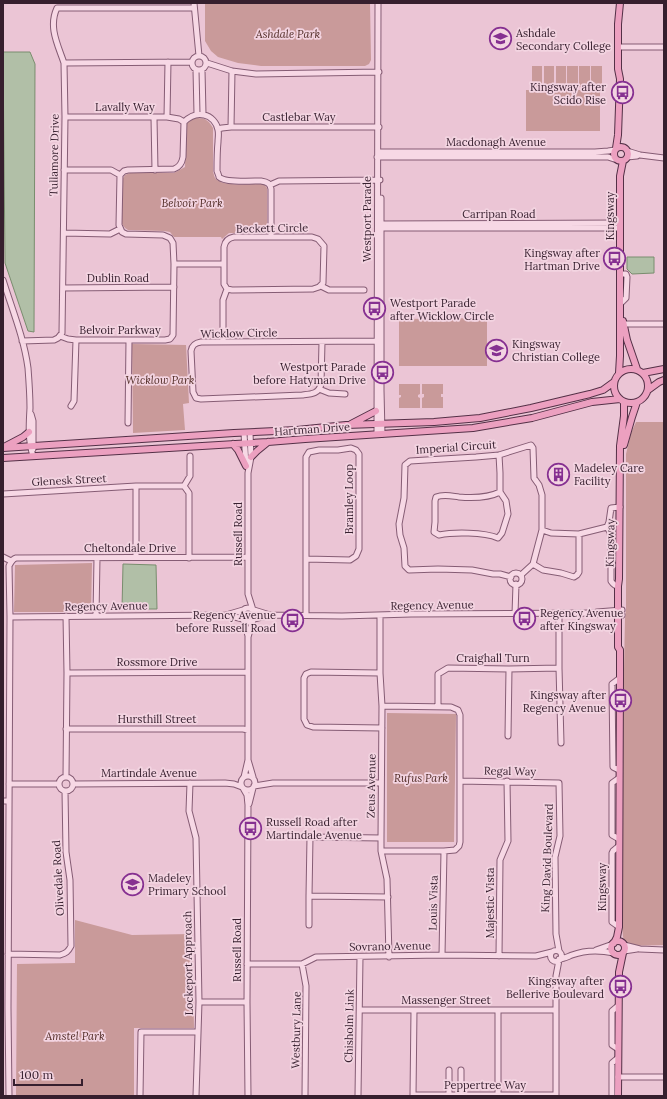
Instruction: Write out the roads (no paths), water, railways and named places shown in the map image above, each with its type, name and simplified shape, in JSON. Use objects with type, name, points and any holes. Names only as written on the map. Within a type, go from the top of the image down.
[{"type":"main road","name":"Kingsway","points":[[620,3],[618,24],[620,47],[618,69],[620,79],[618,135],[613,154],[620,176]]},
{"type":"main road","name":"Kingsway","points":[[618,135],[626,154],[620,176],[621,303],[619,373]]},
{"type":"main road","points":[[615,149],[621,147],[626,154],[618,162],[615,159]]},
{"type":"main road","name":"Kingsway","points":[[621,303],[627,340],[637,369]]},
{"type":"main road","points":[[629,368],[637,369],[643,373],[648,381],[648,390],[644,398],[637,402],[631,403],[622,400],[615,392],[614,382],[619,373],[629,368]]},
{"type":"main road","points":[[643,373],[664,369]]},
{"type":"main road","points":[[648,390],[664,380]]},
{"type":"main road","name":"Hartman Drive","points":[[3,448],[480,418],[531,408],[596,392],[603,390],[614,382]]},
{"type":"main road","name":"Kingsway","points":[[620,613],[618,586],[620,446],[624,416],[622,400]]},
{"type":"main road","name":"Hartman Drive","points":[[3,458],[474,428],[532,418],[592,402],[622,400]]},
{"type":"main road","name":"Kingsway","points":[[621,460],[637,402]]},
{"type":"main road","points":[[350,425],[376,411]]},
{"type":"main road","points":[[3,448],[29,432]]},
{"type":"main road","points":[[251,457],[256,450],[268,442]]},
{"type":"main road","points":[[233,444],[238,450],[246,466]]},
{"type":"main road","name":"Kingsway","points":[[618,1096],[619,972],[624,948],[619,928],[620,650],[618,647],[622,586],[619,579]]},
{"type":"main road","name":"Kingsway","points":[[619,928],[612,950],[619,972]]},
{"type":"main road","points":[[614,944],[619,942],[624,948],[618,955],[614,953]]},
{"type":"street","points":[[54,3],[57,8],[194,5],[199,56]]},
{"type":"street","name":"Westport Parade","points":[[378,3],[379,341],[381,390],[380,434]]},
{"type":"street","name":"Westport Parade","points":[[379,72],[381,3]]},
{"type":"street","name":"Tullamore Drive","points":[[57,8],[54,14],[53,28],[64,63],[65,117],[63,330],[60,336]]},
{"type":"street","points":[[620,47],[664,47]]},
{"type":"street","points":[[192,62],[195,57],[199,56],[204,57],[207,63]]},
{"type":"street","points":[[167,117],[168,62]]},
{"type":"street","points":[[64,63],[192,62]]},
{"type":"street","points":[[192,62],[193,66],[199,70]]},
{"type":"street","points":[[207,63],[232,70],[256,74],[379,72]]},
{"type":"street","points":[[199,70],[205,68],[207,63]]},
{"type":"street","points":[[196,114],[199,70]]},
{"type":"street","points":[[199,70],[203,114]]},
{"type":"street","points":[[231,127],[232,70]]},
{"type":"street","points":[[64,233],[110,234],[120,229],[120,175],[124,171],[128,170],[174,169],[178,167],[181,164],[183,157],[184,122],[196,114],[203,114],[210,117],[218,129],[217,171],[219,177],[224,179],[230,181],[261,181],[270,184],[279,181],[379,180]]},
{"type":"street","name":"Lavally Way","points":[[65,117],[167,117],[179,119],[184,122]]},
{"type":"street","points":[[154,118],[155,170]]},
{"type":"street","name":"Castlebar Way","points":[[218,129],[231,127],[379,127]]},
{"type":"street","name":"Macdonagh Avenue","points":[[379,154],[608,152],[615,149]]},
{"type":"street","name":"Macdonagh Avenue","points":[[379,154],[608,157],[615,159]]},
{"type":"street","points":[[626,154],[664,158]]},
{"type":"street","points":[[64,170],[111,170],[120,175]]},
{"type":"street","points":[[270,184],[271,237]]},
{"type":"street","name":"Carripan Road","points":[[379,226],[620,226]]},
{"type":"street","name":"Belvoir Parkway","points":[[60,336],[72,340],[168,340],[171,337],[173,332],[174,288],[172,240],[168,236],[160,234],[124,234],[120,229]]},
{"type":"street","name":"Beckett Circle","points":[[227,289],[224,284],[224,247],[227,239],[234,237],[312,237],[318,239],[324,246],[324,280],[321,286]]},
{"type":"street","points":[[174,264],[224,264]]},
{"type":"street","points":[[3,280],[26,353],[30,409],[29,432],[33,456]]},
{"type":"street","points":[[223,342],[223,300],[227,289],[317,289],[321,286],[329,290],[364,290]]},
{"type":"street","name":"Dublin Road","points":[[63,288],[174,288]]},
{"type":"street","points":[[624,324],[664,324]]},
{"type":"street","points":[[22,341],[54,340],[60,336]]},
{"type":"street","points":[[71,406],[74,401],[76,340]]},
{"type":"street","points":[[128,423],[129,340]]},
{"type":"street","name":"Westport Parade","points":[[379,341],[376,411],[380,424]]},
{"type":"street","name":"Wicklow Circle","points":[[345,394],[329,393],[319,389],[315,393],[308,394],[199,399],[192,392],[192,347],[194,344],[200,342],[379,341]]},
{"type":"street","points":[[319,389],[321,384],[322,342]]},
{"type":"street","points":[[30,409],[33,421],[32,446]]},
{"type":"street","name":"Russell Road","points":[[244,609],[248,594],[248,473],[251,457],[247,433]]},
{"type":"street","name":"Russell Road","points":[[248,443],[246,466],[248,473]]},
{"type":"street","name":"Imperial Circuit","points":[[521,575],[518,573],[513,573],[510,577],[472,570],[409,570],[405,566],[404,548],[400,535],[399,524],[404,498],[405,465],[410,461],[499,455],[531,445],[533,448],[534,478],[540,486],[542,495],[542,530],[533,564]]},
{"type":"street","name":"Bramley Loop","points":[[306,559],[350,560],[356,556],[359,549],[358,454],[356,450],[351,448],[319,450],[309,452],[306,457],[306,559],[306,615]]},
{"type":"street","points":[[499,455],[500,492],[506,501],[508,514],[502,533],[498,538],[485,534],[438,535],[434,532],[436,498],[442,495],[461,497],[487,496],[500,492]]},
{"type":"street","points":[[189,558],[189,493],[184,486],[190,476],[190,456]]},
{"type":"street","points":[[136,486],[136,557]]},
{"type":"street","name":"Glenesk Street","points":[[3,494],[136,486],[184,486]]},
{"type":"street","points":[[607,527],[611,508],[620,508]]},
{"type":"street","points":[[542,530],[551,533],[579,534],[607,527]]},
{"type":"street","points":[[607,527],[610,532],[611,581],[613,584],[618,586]]},
{"type":"street","points":[[516,584],[521,582],[521,575],[533,564],[543,570],[574,577],[577,575],[579,572],[579,534]]},
{"type":"street","points":[[3,557],[12,560],[9,566],[8,954],[6,1008],[9,1096]]},
{"type":"street","name":"Cheltondale Drive","points":[[12,560],[16,558],[248,557]]},
{"type":"street","points":[[96,616],[97,558]]},
{"type":"street","points":[[510,577],[512,583],[516,584]]},
{"type":"street","points":[[515,614],[516,584]]},
{"type":"street","name":"Russell Road","points":[[248,594],[253,610]]},
{"type":"street","points":[[248,637],[255,614],[253,610],[249,608],[244,609],[241,614],[248,637],[248,760],[241,782],[243,787],[247,790],[274,782]]},
{"type":"street","name":"Regency Avenue","points":[[226,615],[244,609]]},
{"type":"street","name":"Regency Avenue","points":[[253,610],[270,615]]},
{"type":"street","points":[[559,613],[561,743]]},
{"type":"street","name":"Regency Avenue","points":[[254,619],[270,615],[342,616],[411,614],[620,613]]},
{"type":"street","name":"Regency Avenue","points":[[10,617],[226,615],[244,620]]},
{"type":"street","name":"Zeus Avenue","points":[[380,615],[380,673],[382,706],[381,851],[387,879],[389,957]]},
{"type":"street","points":[[66,616],[66,777]]},
{"type":"street","points":[[244,620],[249,622],[254,619]]},
{"type":"street","name":"Craighall Turn","points":[[438,707],[438,674],[448,668],[559,668]]},
{"type":"street","points":[[508,669],[508,736]]},
{"type":"street","name":"Rossmore Drive","points":[[67,673],[248,672]]},
{"type":"street","points":[[380,673],[311,672],[306,674],[304,678],[304,719],[307,725],[313,727],[382,728]]},
{"type":"street","points":[[381,851],[455,850],[459,846],[460,842],[460,715],[458,710],[454,707],[382,706]]},
{"type":"street","name":"Hursthill Street","points":[[66,729],[248,730]]},
{"type":"street","points":[[3,750],[9,750]]},
{"type":"street","points":[[248,760],[254,778],[254,787]]},
{"type":"street","points":[[243,777],[249,775],[254,778],[274,782],[381,784]]},
{"type":"street","points":[[66,777],[70,778],[72,784],[71,788],[65,791],[61,789],[59,784],[60,779],[66,777]]},
{"type":"street","name":"Martindale Avenue","points":[[225,783],[243,777]]},
{"type":"street","name":"Regal Way","points":[[460,781],[559,783]]},
{"type":"street","name":"Majestic Vista","points":[[499,956],[500,860],[508,841],[507,781]]},
{"type":"street","name":"Lockeport Approach","points":[[190,783],[189,811],[196,838],[199,1002],[196,1096]]},
{"type":"street","name":"Martindale Avenue","points":[[72,784],[225,783],[243,787]]},
{"type":"street","name":"King David Boulevard","points":[[559,783],[560,836],[555,857],[556,934],[559,952]]},
{"type":"street","points":[[9,784],[59,784]]},
{"type":"street","name":"Russell Road","points":[[243,787],[247,795],[248,805],[248,1096]]},
{"type":"street","name":"Russell Road","points":[[248,805],[254,787]]},
{"type":"street","name":"Olivedale Road","points":[[8,954],[60,955],[68,951],[70,946],[70,880],[66,852],[65,791]]},
{"type":"street","points":[[3,801],[9,801]]},
{"type":"street","points":[[309,925],[310,837],[381,838]]},
{"type":"street","name":"Louis Vista","points":[[442,955],[444,851]]},
{"type":"street","points":[[309,896],[388,897]]},
{"type":"street","name":"King David Boulevard","points":[[552,952],[556,934]]},
{"type":"street","points":[[551,959],[555,961],[614,944]]},
{"type":"street","points":[[624,948],[664,950]]},
{"type":"street","points":[[556,976],[550,956],[552,952],[555,950],[572,955]]},
{"type":"street","points":[[591,951],[606,951],[614,953]]},
{"type":"street","name":"Sovrano Avenue","points":[[536,956],[552,952]]},
{"type":"street","points":[[556,1095],[556,976],[561,956],[559,952]]},
{"type":"street","name":"Sovrano Avenue","points":[[247,964],[302,964],[316,957],[442,955],[536,956],[551,959]]},
{"type":"street","name":"Chisholm Link","points":[[358,1096],[360,957]]},
{"type":"street","name":"Westbury Lane","points":[[302,964],[306,986],[305,1096]]},
{"type":"street","points":[[199,1002],[247,1002]]},
{"type":"street","name":"Massenger Street","points":[[360,1010],[556,1010]]},
{"type":"street","points":[[413,1095],[414,1010]]},
{"type":"street","points":[[498,1010],[498,1095]]},
{"type":"street","points":[[140,1096],[140,1032],[198,1032]]},
{"type":"street","name":"Kingsway","points":[[612,1096],[612,1063],[618,1058]]},
{"type":"street","points":[[449,1070],[449,1095]]},
{"type":"street","points":[[461,1070],[461,1095]]},
{"type":"street","points":[[618,1077],[664,1077]]},
{"type":"street","name":"Peppertree Way","points":[[413,1095],[556,1095]]},
{"type":"place","name":"Ashdale Secondary College","points":[[500,39]]},
{"type":"place","name":"Kingsway after Scido Rise","points":[[622,93]]},
{"type":"place","name":"Kingsway after Hartman Drive","points":[[615,259]]},
{"type":"place","name":"Westport Parade after Wicklow Circle","points":[[374,309]]},
{"type":"place","name":"Kingsway Christian College","points":[[497,350]]},
{"type":"place","name":"Westport Parade before Hatyman Drive","points":[[382,373]]},
{"type":"place","name":"Madeley Care Facility","points":[[558,474]]},
{"type":"place","name":"Regency Avenue after Kingsway","points":[[524,619]]},
{"type":"place","name":"Regency Avenue before Russell Road","points":[[292,621]]},
{"type":"place","name":"Kingsway after Regency Avenue","points":[[621,701]]},
{"type":"place","name":"Russell Road after Martindale Avenue","points":[[250,828]]},
{"type":"place","name":"Madeley Primary School","points":[[132,884]]},
{"type":"place","name":"Kingsway after Bellerive Boulevard","points":[[620,987]]},
{"type":"park label","name":"Ashdale Park","points":[[288,34]]},
{"type":"park label","name":"Belvoir Park","points":[[192,203]]},
{"type":"park label","name":"Wicklow Park","points":[[160,380]]},
{"type":"park label","name":"Rufus Park","points":[[421,778]]},
{"type":"park label","name":"Amstel Park","points":[[75,1036]]}]
